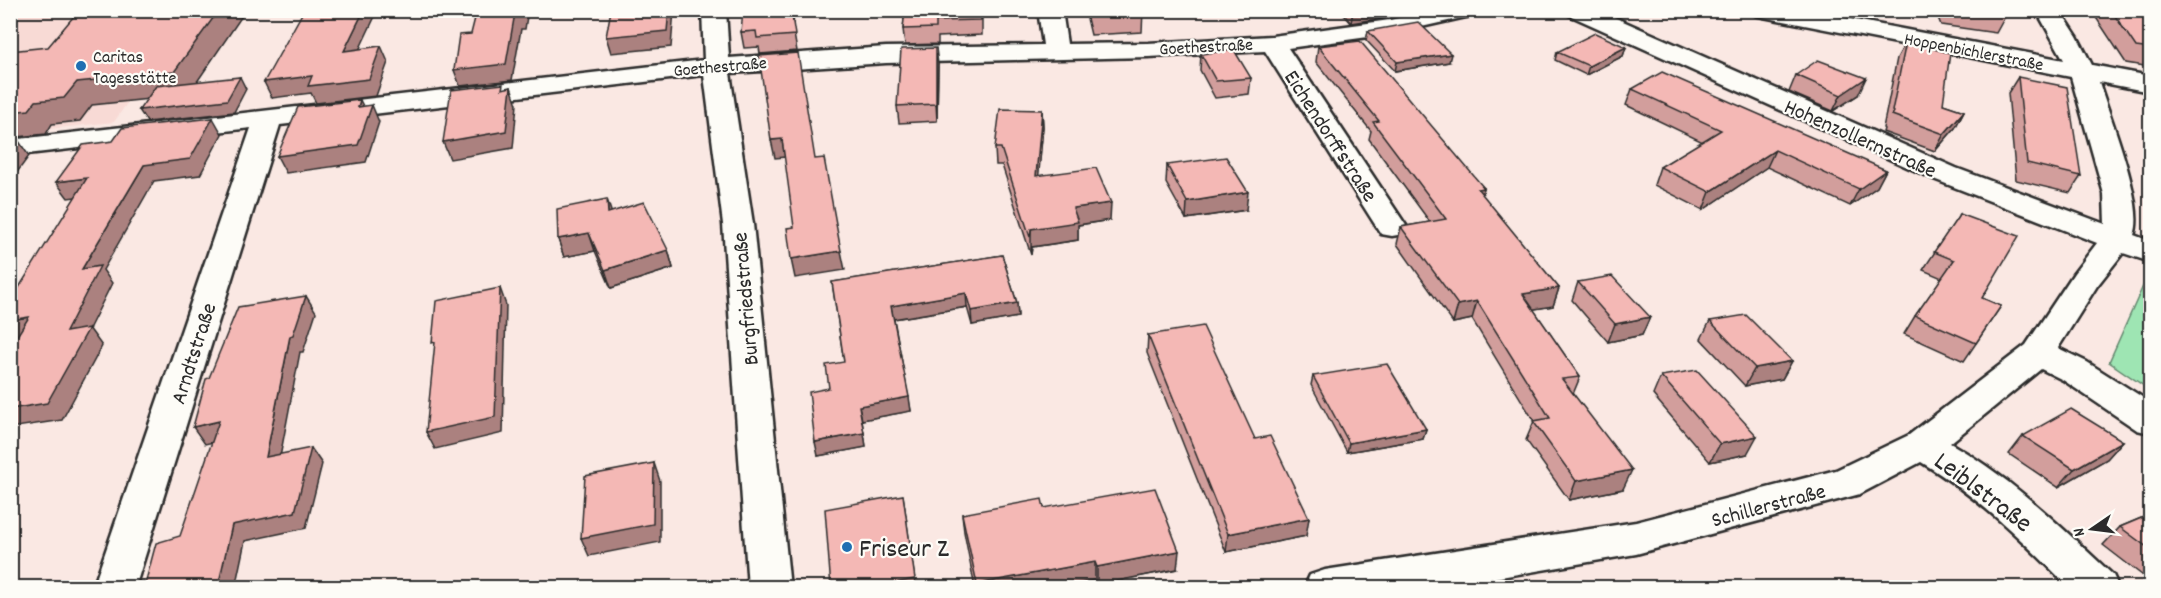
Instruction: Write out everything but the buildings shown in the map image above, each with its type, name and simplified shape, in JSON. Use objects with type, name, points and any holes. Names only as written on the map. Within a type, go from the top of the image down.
[{"type":"street","name":"Burgfriedstraße","points":[[714,10],[716,66],[738,224],[769,588]]},
{"type":"street","points":[[1050,10],[1056,52]]},
{"type":"street","name":"Goethestraße","points":[[10,148],[716,66],[874,56],[1056,52],[1272,43],[1390,27],[1467,10]]},
{"type":"street","name":"Hoppenbichlerstraße","points":[[1763,10],[2151,84]]},
{"type":"street","points":[[2048,10],[2065,36],[2082,70],[2119,194],[2121,228],[2116,240]]},
{"type":"street","name":"Hohenzollernstraße","points":[[1590,12],[1946,174],[2151,252]]},
{"type":"street","name":"Eichendorffstraße","points":[[1272,43],[1392,227]]},
{"type":"street","name":"Arndtstraße","points":[[114,588],[268,118]]},
{"type":"street","name":"Schillerstraße","points":[[1325,588],[1636,538],[1846,483],[1922,445],[2038,353],[2085,280],[2116,240]]},
{"type":"street","points":[[2038,353],[2075,371],[2151,420]]},
{"type":"street","name":"Leiblstraße","points":[[1922,445],[1962,468],[2013,506],[2098,588]]},
{"type":"shaded area","name":"Caritas Tagesstätte","points":[[10,11],[191,11],[114,122],[11,133]]},
{"type":"green space","points":[[2148,275],[2150,276],[2150,390],[2109,362]]},
{"type":"place","name":"Caritas Tagesstätte","points":[[81,66]]},
{"type":"place","name":"Friseur Z","points":[[847,547]]}]
